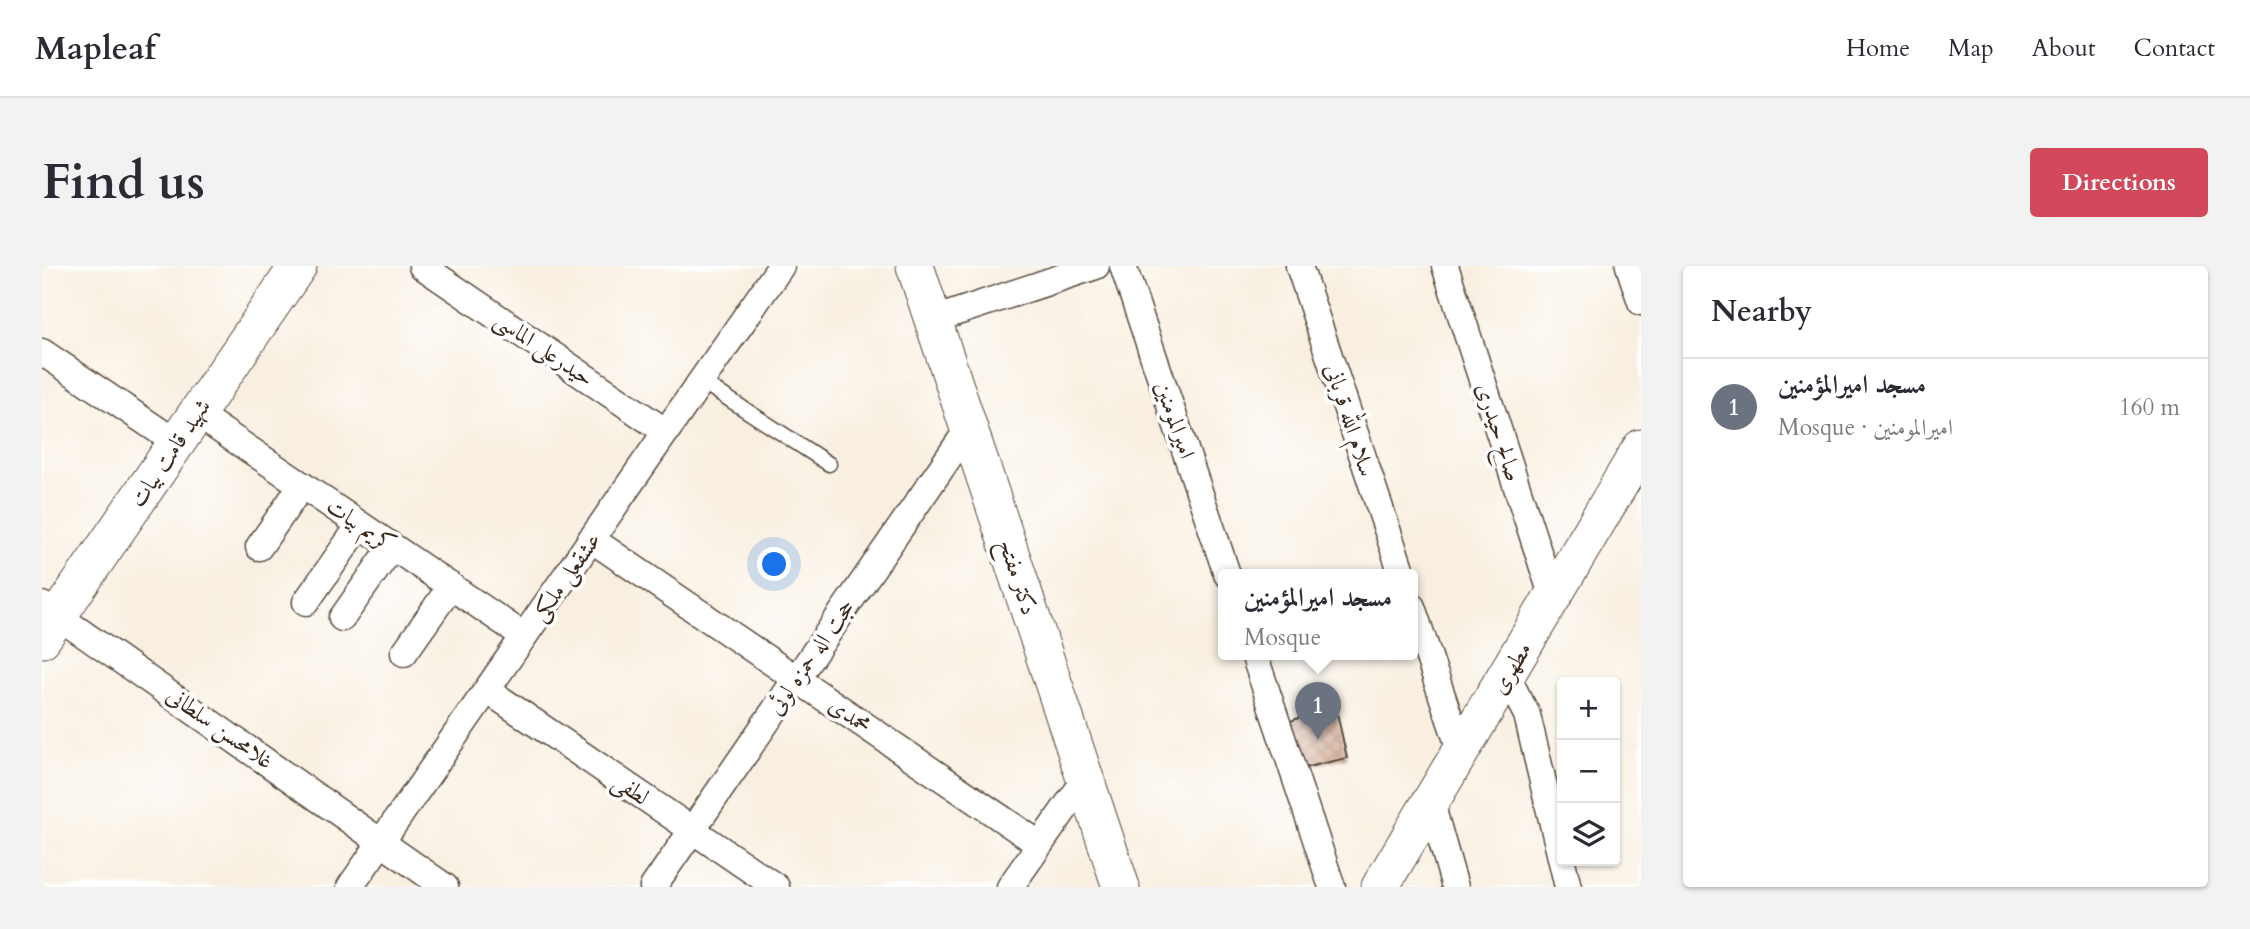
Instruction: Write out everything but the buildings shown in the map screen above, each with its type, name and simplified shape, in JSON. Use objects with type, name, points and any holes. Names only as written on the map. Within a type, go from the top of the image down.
[{"type":"main road","name":"شهید قامت بیات","points":[[47,620],[177,443],[298,266]]},
{"type":"main road","name":"دکتر مفتح","points":[[915,266],[1121,887]]},
{"type":"main road","name":"مطهری","points":[[1380,887],[1638,461]]},
{"type":"street","name":"حیدرعلی الماسی","points":[[422,266],[666,432]]},
{"type":"street","name":"عشقعلی ملکی","points":[[350,887],[781,266]]},
{"type":"street","points":[[933,320],[1096,266]]},
{"type":"street","name":"امیرالمومنین","points":[[1123,266],[1225,569]]},
{"type":"street","name":"سلام الله قربانی","points":[[1299,266],[1400,569]]},
{"type":"street","name":"صالح حیدری","points":[[1445,266],[1553,598]]},
{"type":"street","points":[[1629,266],[1641,302]]},
{"type":"street","points":[[42,352],[177,443]]},
{"type":"street","name":"کریم بیات","points":[[197,414],[524,636]]},
{"type":"street","name":"حجت اله حمزه لوئی","points":[[653,887],[969,428]]},
{"type":"street","points":[[260,547],[302,485]]},
{"type":"street","points":[[306,602],[360,525]]},
{"type":"street","name":"محمدی","points":[[592,539],[1039,844]]},
{"type":"street","points":[[342,618],[392,547]]},
{"type":"street","points":[[404,653],[451,586]]},
{"type":"street","name":"غلامحسن سلطانی","points":[[47,620],[382,841],[445,887]]},
{"type":"street","points":[[1418,625],[1461,752]]},
{"type":"street","points":[[1256,660],[1332,887]]},
{"type":"street","points":[[1506,675],[1527,715],[1568,887]]},
{"type":"street","name":"لطفی","points":[[486,690],[776,887]]},
{"type":"street","points":[[1010,887],[1085,780]]},
{"type":"street","points":[[1431,803],[1455,887]]},
{"type":"lane","points":[[701,382],[829,464]]},
{"type":"place","name":"مسجد امیرالمؤمنین","points":[[1318,740]]}]
